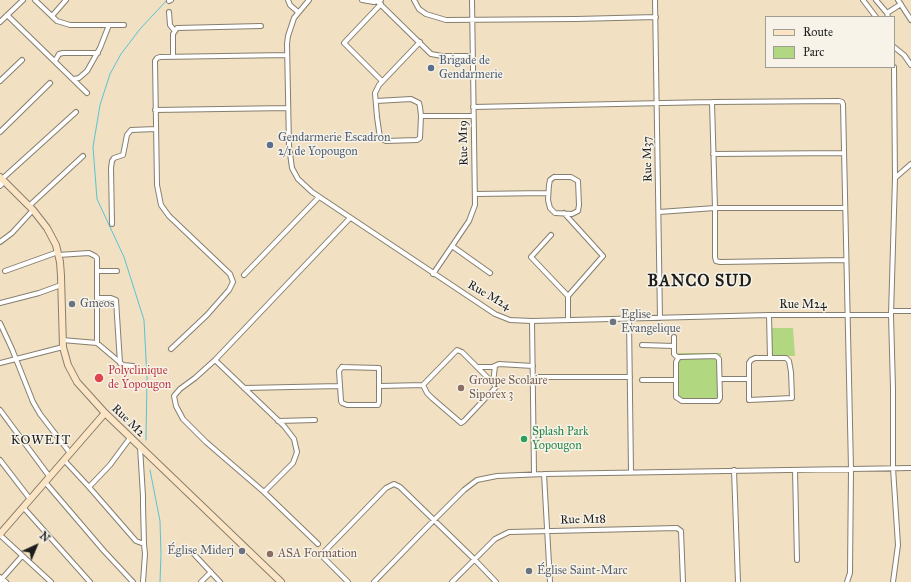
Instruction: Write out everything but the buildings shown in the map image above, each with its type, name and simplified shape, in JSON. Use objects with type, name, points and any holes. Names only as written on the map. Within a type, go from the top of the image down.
[{"type":"street","points":[[0,22],[22,0]]},
{"type":"street","points":[[35,0],[57,20],[70,25],[124,25]]},
{"type":"street","points":[[52,16],[66,0]]},
{"type":"street","points":[[288,0],[290,5],[298,12]]},
{"type":"street","name":"Rue M24","points":[[309,0],[298,12],[290,26],[288,36],[289,146],[292,168],[298,179],[319,197],[433,274],[502,318],[518,321],[532,321],[770,315],[847,315],[911,311]]},
{"type":"street","points":[[362,0],[380,2],[430,54],[472,56]]},
{"type":"street","points":[[414,0],[419,9],[430,16],[446,20],[656,17]]},
{"type":"street","name":"Rue M19","points":[[433,274],[469,221],[475,205],[472,0]]},
{"type":"street","name":"Rue M37","points":[[655,0],[660,318]]},
{"type":"street","points":[[863,0],[875,16]]},
{"type":"street","points":[[876,0],[887,15],[900,2],[911,20]]},
{"type":"street","points":[[380,2],[344,43],[382,81]]},
{"type":"street","points":[[169,12],[170,25],[174,30],[173,56]]},
{"type":"street","points":[[7,15],[87,93]]},
{"type":"street","points":[[74,80],[79,78],[87,71],[98,53],[109,25]]},
{"type":"street","points":[[174,30],[181,27],[261,26]]},
{"type":"street","points":[[376,101],[413,100],[419,103],[421,116],[421,136],[419,140],[382,140],[379,135],[375,90],[420,42]]},
{"type":"street","points":[[895,48],[911,65]]},
{"type":"street","points":[[55,61],[62,53],[98,53]]},
{"type":"street","points":[[171,349],[211,310],[233,282],[230,274],[169,216],[161,205],[157,185],[155,61],[160,57],[173,56],[287,55]]},
{"type":"street","points":[[0,81],[22,60]]},
{"type":"street","points":[[893,582],[898,545],[893,468],[892,313],[895,178],[894,68]]},
{"type":"street","points":[[0,132],[50,84]]},
{"type":"street","points":[[473,107],[581,106],[712,102],[839,101],[843,104],[851,469],[850,573],[846,582]]},
{"type":"street","points":[[712,102],[716,260],[720,262],[846,260]]},
{"type":"street","points":[[155,110],[288,108]]},
{"type":"street","points":[[0,186],[2,184],[1,178],[76,112]]},
{"type":"street","points":[[421,116],[473,116]]},
{"type":"street","points":[[112,224],[112,161],[114,158],[123,155],[129,132],[134,129],[156,129]]},
{"type":"street","points":[[713,154],[844,153]]},
{"type":"street","points":[[0,242],[12,233],[31,208],[84,156]]},
{"type":"street","points":[[895,178],[911,164]]},
{"type":"street","points":[[554,177],[571,177],[578,181],[578,211],[572,214],[564,213],[552,211],[549,205],[548,194],[550,180],[554,177]]},
{"type":"street","name":"Rue M2","points":[[1,178],[31,208],[47,228],[58,253],[61,285],[62,344],[68,365],[77,382],[130,438],[281,582]]},
{"type":"street","points":[[475,194],[548,194]]},
{"type":"street","points":[[244,275],[319,197]]},
{"type":"street","points":[[659,212],[715,208],[845,208]]},
{"type":"street","points":[[564,213],[603,256],[568,296],[568,320]]},
{"type":"street","points":[[318,544],[264,492],[206,442],[183,419],[176,406],[174,396],[215,360],[350,218]]},
{"type":"street","points":[[551,235],[531,257],[568,296]]},
{"type":"street","points":[[452,246],[490,273]]},
{"type":"street","points":[[5,271],[58,253],[92,254],[97,258],[97,343]]},
{"type":"street","points":[[97,271],[117,271]]},
{"type":"street","points":[[0,303],[61,285]]},
{"type":"street","points":[[97,298],[111,298],[116,300],[120,363]]},
{"type":"street","points":[[770,315],[770,358]]},
{"type":"street","points":[[629,319],[631,472]]},
{"type":"street","points":[[532,321],[534,474]]},
{"type":"street","points":[[0,323],[33,402],[40,414],[70,453]]},
{"type":"street","points":[[674,337],[674,355],[677,357],[676,397],[682,401],[707,402],[719,400],[720,379],[718,358],[716,356],[677,357]]},
{"type":"street","points":[[0,363],[62,344],[97,343],[120,363],[126,366],[133,366]]},
{"type":"street","points":[[642,345],[674,346]]},
{"type":"street","points":[[380,386],[423,385],[457,350],[462,352],[496,386],[495,389],[464,422],[461,423],[427,393],[423,385]]},
{"type":"street","points":[[786,358],[789,361],[791,372],[792,398],[750,401],[749,379],[749,363],[751,360],[786,358]]},
{"type":"street","points":[[215,360],[278,420],[290,432],[294,439],[297,452],[293,463],[264,492]]},
{"type":"street","points":[[477,367],[495,366],[499,364],[533,366]]},
{"type":"street","points":[[493,383],[495,366]]},
{"type":"street","points":[[342,367],[378,367],[380,386],[379,404],[376,406],[345,405],[341,401],[340,386],[339,370],[342,367]]},
{"type":"street","points":[[533,377],[630,377]]},
{"type":"street","points":[[720,379],[749,379]]},
{"type":"street","points":[[642,380],[676,380]]},
{"type":"street","points":[[244,388],[340,386]]},
{"type":"street","points":[[0,410],[49,476]]},
{"type":"street","points":[[51,582],[0,534],[105,413]]},
{"type":"street","points":[[278,420],[316,420]]},
{"type":"street","points":[[89,487],[110,465],[130,438]]},
{"type":"street","points":[[140,447],[144,496],[142,505],[145,554],[143,582]]},
{"type":"street","points":[[0,460],[30,499]]},
{"type":"street","points":[[64,460],[136,541],[144,544]]},
{"type":"street","points":[[374,582],[464,490],[477,480],[497,476],[534,474],[911,468]]},
{"type":"street","points":[[734,470],[738,582]]},
{"type":"street","points":[[795,470],[797,560]]},
{"type":"street","points":[[544,474],[550,582]]},
{"type":"street","points":[[45,482],[104,551],[133,582]]},
{"type":"street","points":[[348,582],[322,556],[323,553],[386,488],[394,484],[400,487],[496,582]]},
{"type":"street","points":[[23,507],[90,582]]},
{"type":"street","name":"Rue M18","points":[[452,582],[495,539],[509,532],[677,528],[681,531],[683,582]]},
{"type":"street","points":[[191,551],[220,582]]},
{"type":"street","points":[[6,582],[1,579],[22,556]]},
{"type":"street","points":[[201,582],[211,572]]},
{"type":"green space","points":[[770,328],[793,328],[795,356],[771,356]]},
{"type":"green space","points":[[675,353],[721,353],[721,399],[675,399]]},
{"type":"waterway","points":[[146,440],[147,378],[144,320],[124,257],[97,199],[93,147],[100,105],[110,74],[121,54],[140,29],[167,0]]},
{"type":"waterway","points":[[150,470],[160,521],[160,582]]},
{"type":"place","name":"Brigade de Gendarmerie","points":[[431,68]]},
{"type":"place","name":"Gendarmerie Escadron 2/1 de Yopougon","points":[[270,145]]},
{"type":"place","name":"Gmeos","points":[[72,304]]},
{"type":"place","name":"Eglise Evangelique","points":[[613,322]]},
{"type":"place","name":"Polyclinique de Yopougon","points":[[99,378]]},
{"type":"place","name":"Groupe Scolaire Siporex 3","points":[[461,388]]},
{"type":"place","name":"Splash Park Yopougon","points":[[524,439]]},
{"type":"place","name":"Église Miderj","points":[[242,551]]},
{"type":"place","name":"ASA Formation","points":[[270,554]]},
{"type":"place","name":"Église Saint-Marc","points":[[529,571]]},
{"type":"district","name":"BANCO SUD","points":[[700,282]]},
{"type":"district","name":"KOWEIT","points":[[41,441]]}]
